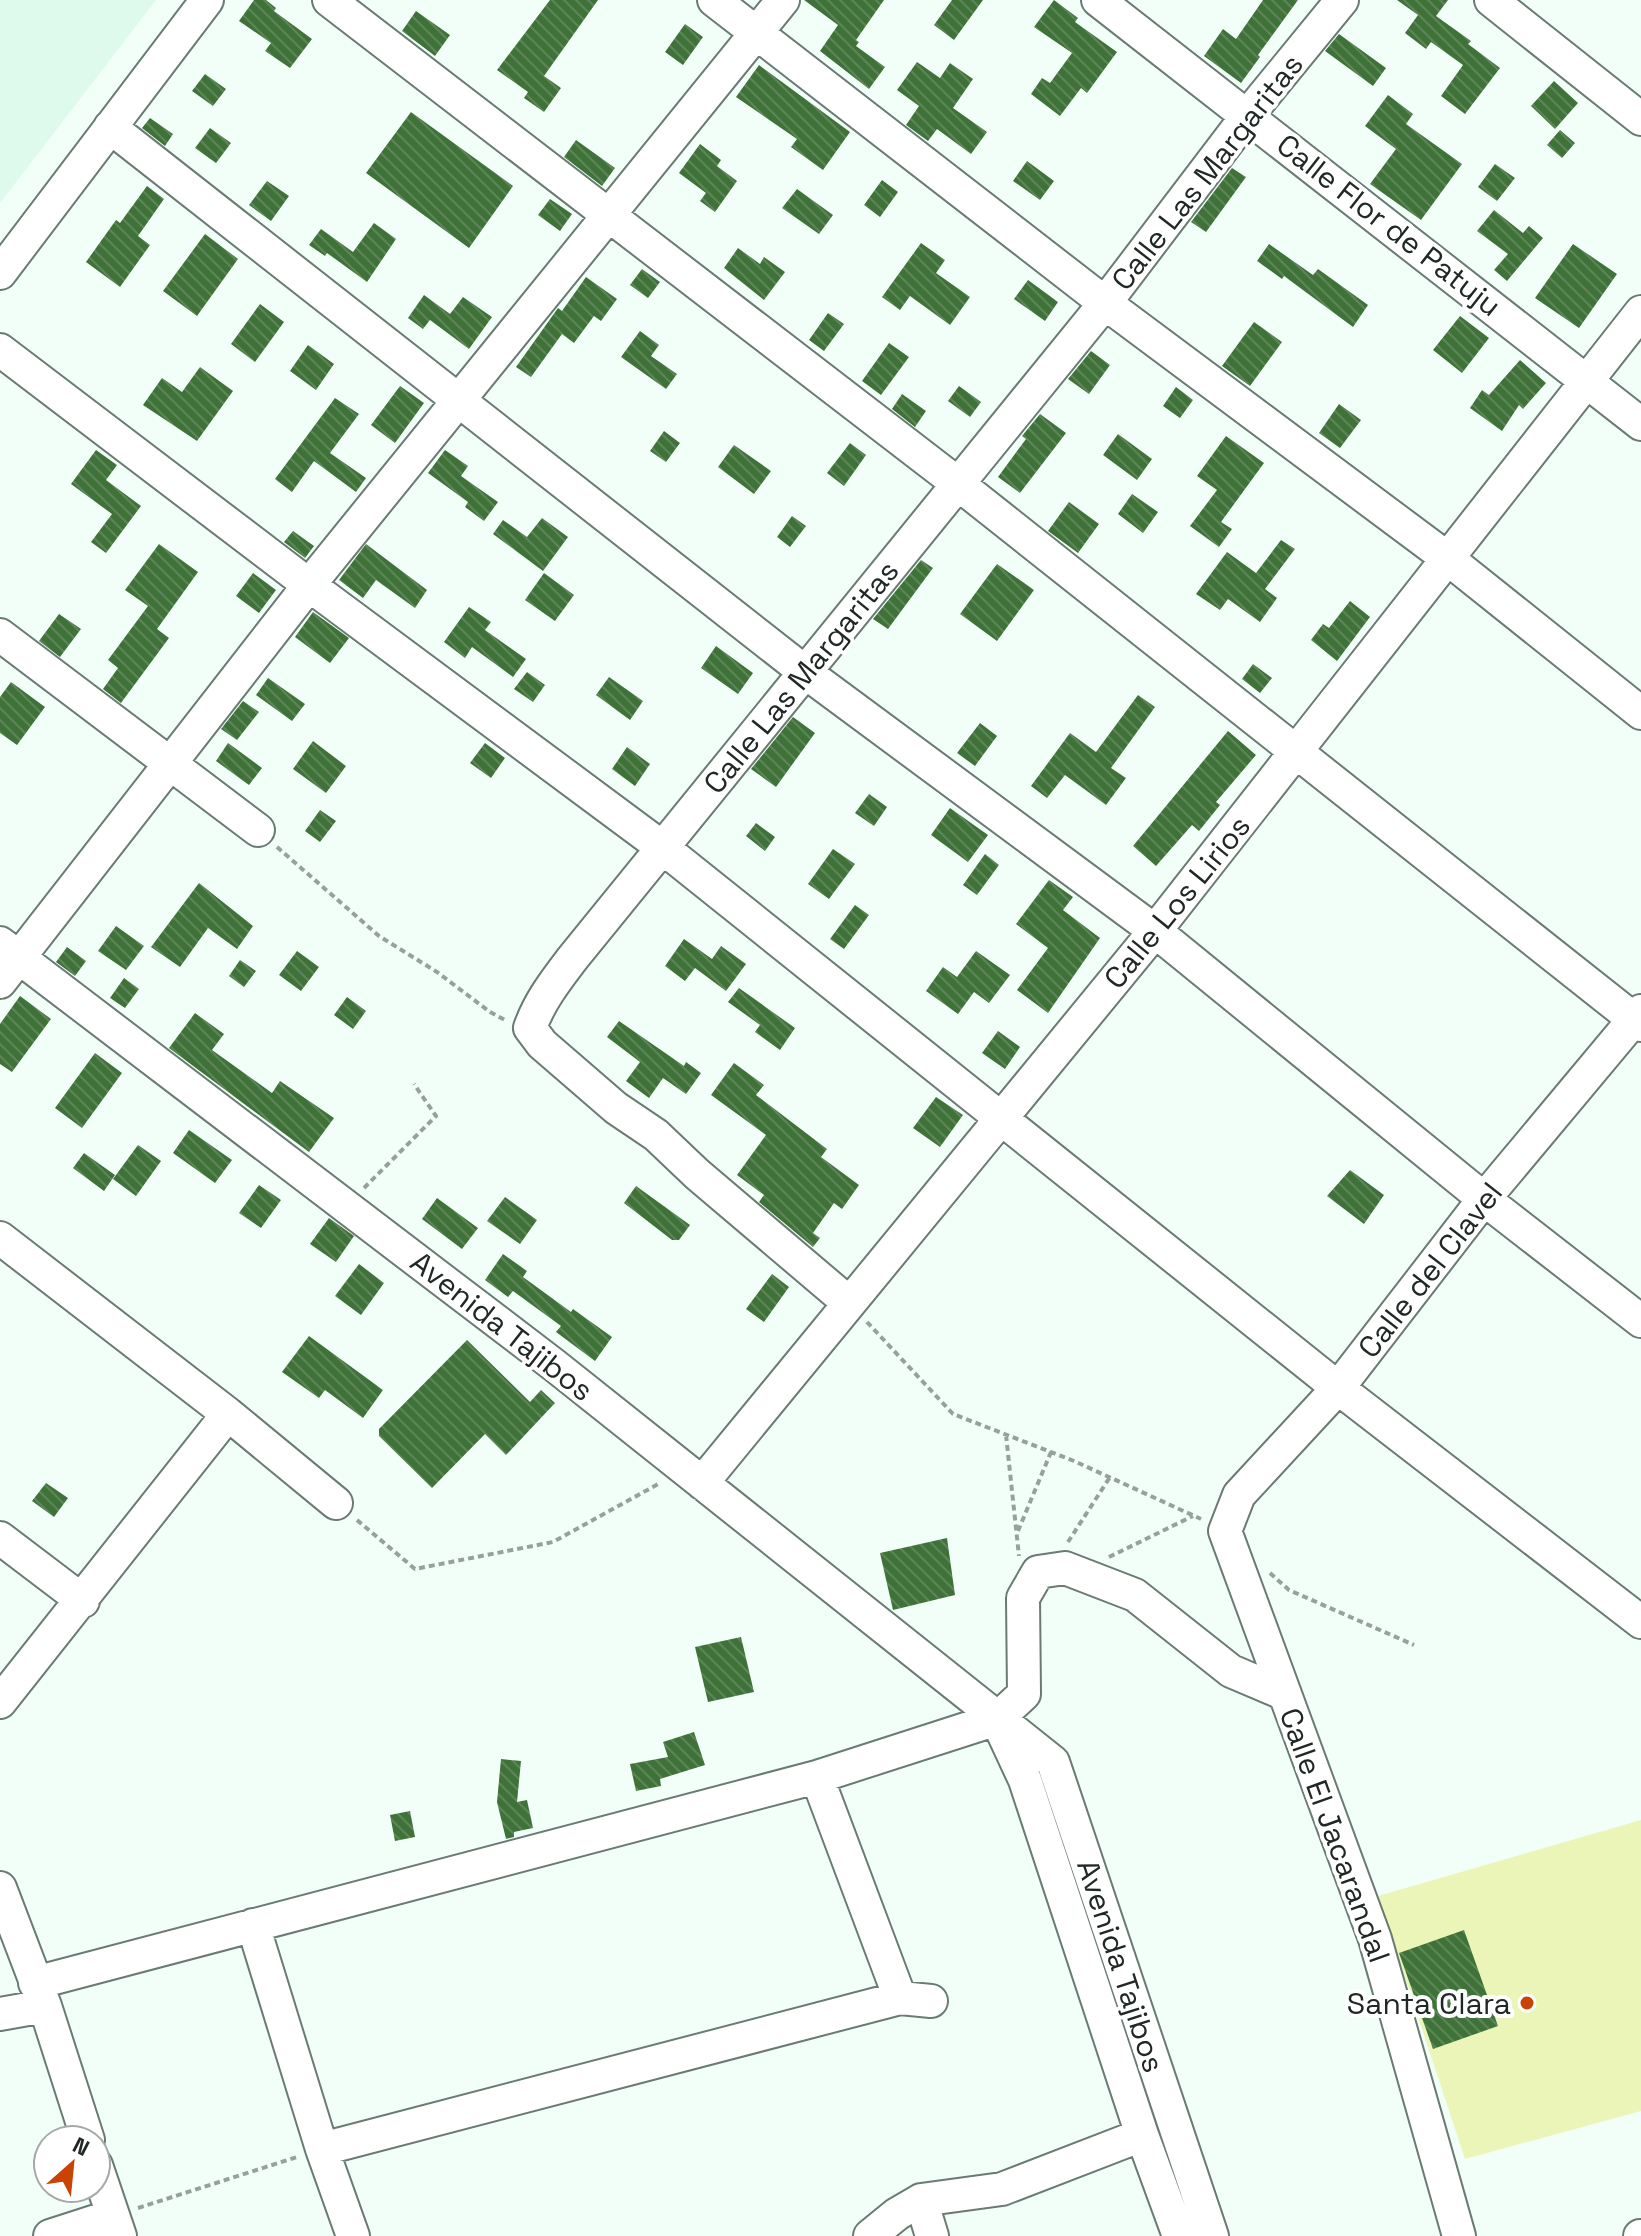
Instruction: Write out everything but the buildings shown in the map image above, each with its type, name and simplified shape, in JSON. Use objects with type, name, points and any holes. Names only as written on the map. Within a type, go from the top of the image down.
[{"type":"street","points":[[0,273],[207,0]]},
{"type":"street","points":[[329,0],[957,483],[1639,1019]]},
{"type":"street","points":[[714,0],[1105,303],[1447,558],[1641,713]]},
{"type":"street","points":[[7,961],[171,763],[309,585],[783,0]]},
{"type":"street","name":"Calle Flor de Patuju","points":[[1098,0],[1641,424]]},
{"type":"street","name":"Calle Las Margaritas","points":[[530,1028],[554,982],[1105,303],[1248,115],[1342,0]]},
{"type":"street","points":[[1491,0],[1641,119]]},
{"type":"street","points":[[110,127],[805,672],[1155,931],[1484,1199],[1641,1321]]},
{"type":"street","name":"Calle Los Lirios","points":[[702,1483],[1155,931],[1641,312]]},
{"type":"street","points":[[0,350],[663,848],[1338,1388],[1638,1612]]},
{"type":"street","points":[[0,635],[258,830]]},
{"type":"street","name":"Avenida Tajibos","points":[[7,961],[346,1206],[554,1365],[1053,1762],[1212,2236]]},
{"type":"street","name":"Calle del Clavel","points":[[1225,1531],[1239,1495],[1338,1388],[1484,1199],[1639,1019]]},
{"type":"street","points":[[530,1028],[542,1044],[616,1108],[656,1135],[697,1174],[849,1303]]},
{"type":"street","points":[[0,1238],[228,1414],[336,1503]]},
{"type":"street","points":[[0,1702],[228,1414]]},
{"type":"street","name":"Calle El Jacarandal","points":[[1225,1531],[1375,1939],[1459,2236]]},
{"type":"street","points":[[0,1538],[83,1601]]},
{"type":"street","points":[[0,2014],[40,1994],[253,1925],[817,1777],[997,1719],[1024,1694],[1023,1598],[1038,1572],[1064,1571],[1135,1595],[1231,1671],[1285,1694]]},
{"type":"street","name":"Avenida Tajibos","points":[[997,1719],[1025,1780],[1142,2135],[1179,2236]]},
{"type":"street","points":[[322,2149],[916,1999],[817,1777]]},
{"type":"street","points":[[0,1888],[40,1994],[83,2124]]},
{"type":"street","points":[[253,1925],[322,2149],[353,2236]]},
{"type":"street","points":[[870,2236],[897,2214],[921,2200],[1002,2189],[1142,2135]]},
{"type":"street","points":[[921,2200],[932,2236]]},
{"type":"street","points":[[50,2236],[116,2226],[109,2204]]},
{"type":"path","points":[[258,830],[379,936],[437,972],[490,1012],[530,1028]]},
{"type":"path","points":[[346,1206],[436,1116],[414,1084]]},
{"type":"path","points":[[849,1303],[953,1414],[1110,1477],[1225,1531]]},
{"type":"path","points":[[1006,1435],[1023,1598]]},
{"type":"path","points":[[1017,1534],[1051,1452]]},
{"type":"path","points":[[336,1503],[415,1569],[553,1542],[662,1482],[674,1461]]},
{"type":"path","points":[[1064,1571],[1110,1477]]},
{"type":"path","points":[[1064,1571],[1193,1516]]},
{"type":"path","points":[[1268,1570],[1289,1590],[1414,1645]]},
{"type":"path","points":[[116,2226],[322,2149]]},
{"type":"shaded area","points":[[0,0],[156,0],[0,203]]},
{"type":"green space","name":"Santa Clara","points":[[1641,1820],[1641,2111],[1465,2159],[1378,1896]]},
{"type":"place","name":"Santa Clara","points":[[1527,2003]]}]
